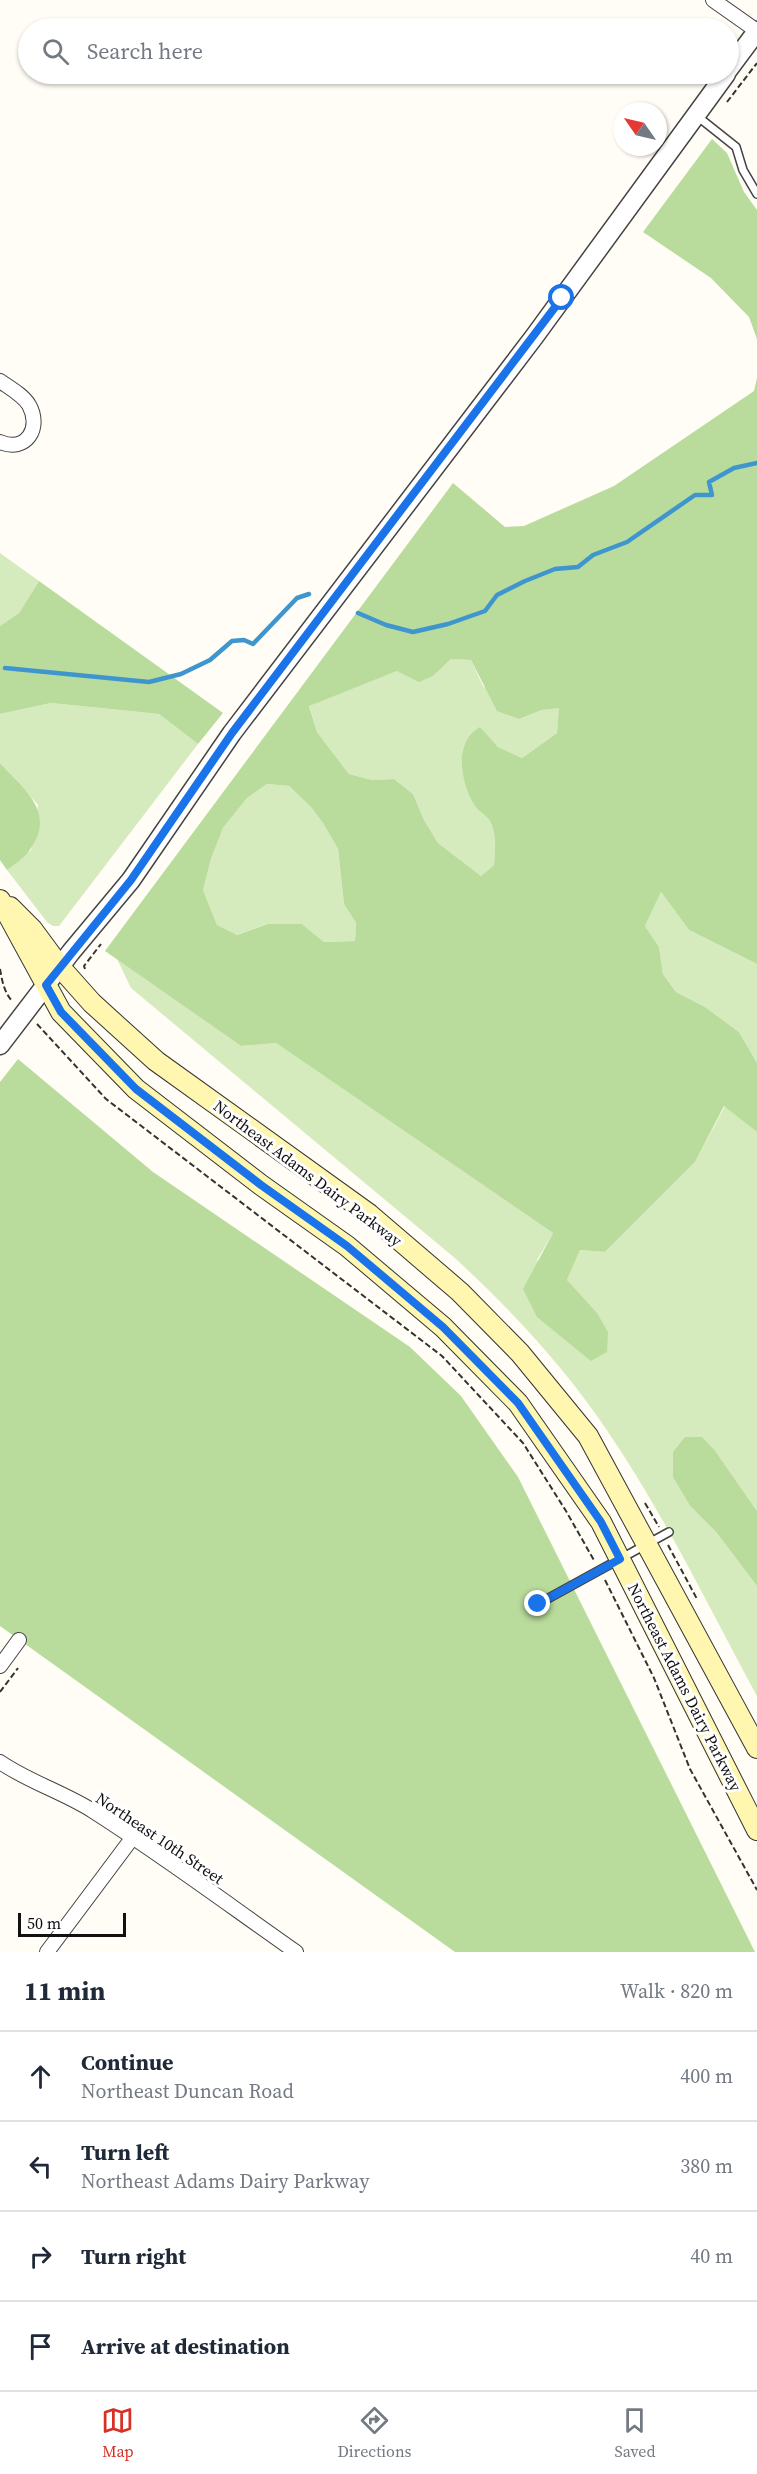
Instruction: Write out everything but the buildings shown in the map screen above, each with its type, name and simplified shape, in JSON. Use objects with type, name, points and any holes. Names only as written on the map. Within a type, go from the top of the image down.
[{"type":"main road","name":"Northeast Adams Dairy Parkway","points":[[0,898],[32,930],[60,967],[92,1003],[156,1061],[369,1214],[460,1292],[520,1353],[588,1436],[757,1748]]},
{"type":"main road","name":"Northeast Adams Dairy Parkway","points":[[0,898],[61,1012],[136,1089],[261,1185],[347,1246],[443,1327],[518,1403],[601,1522],[757,1830]]},
{"type":"street","points":[[713,0],[739,18]]},
{"type":"street","points":[[739,18],[757,31],[739,55]]},
{"type":"street","points":[[0,1045],[131,880],[232,733],[534,337],[718,84]]},
{"type":"street","points":[[0,381],[28,403],[36,421],[32,434],[21,443],[8,446],[0,442]]},
{"type":"street","points":[[0,1666],[19,1640]]},
{"type":"street","name":"Northeast 10th Street","points":[[0,1762],[18,1774],[90,1809],[296,1952]]},
{"type":"street","points":[[47,1952],[133,1837]]},
{"type":"lane","points":[[695,115],[736,147],[743,170],[757,194]]},
{"type":"lane","points":[[538,1604],[669,1532]]},
{"type":"path","points":[[0,969],[2,983],[9,998]]},
{"type":"path","points":[[46,1033],[106,1099],[442,1356],[523,1443],[567,1511],[600,1570],[654,1678],[690,1769],[757,1890]]},
{"type":"path","points":[[0,1692],[18,1668]]},
{"type":"green space","points":[[712,139],[727,153],[744,192],[757,210],[757,339],[749,317],[711,278],[643,232]]},
{"type":"green space","points":[[757,378],[757,964],[689,930],[661,892],[645,926],[659,947],[663,974],[676,992],[705,1007],[739,1032],[757,1063],[757,1132],[724,1106],[695,1162],[605,1252],[580,1250],[567,1280],[597,1313],[608,1332],[607,1352],[591,1361],[537,1317],[523,1289],[553,1233],[276,1043],[241,1046],[105,951],[453,483],[505,527],[524,526],[614,486],[754,391]],"holes":[[[451,659],[471,660],[497,711],[519,719],[542,710],[559,708],[557,733],[522,758],[498,747],[480,727],[465,743],[462,764],[466,786],[475,806],[490,821],[495,839],[494,865],[481,876],[438,843],[424,820],[413,794],[394,779],[372,780],[349,774],[317,732],[309,706],[397,671],[419,682],[433,676]],[[267,784],[289,786],[310,806],[338,849],[344,904],[356,923],[355,941],[324,942],[302,924],[268,924],[237,935],[217,925],[203,890],[211,859],[223,828],[247,798]]]},
{"type":"green space","points":[[0,553],[39,581],[19,613],[0,626]]},
{"type":"green space","points":[[39,581],[223,713],[198,744],[159,714],[51,703],[0,714],[0,626],[19,613]]},
{"type":"green space","points":[[451,659],[471,660],[483,686],[519,719],[542,710],[560,707],[557,733],[522,758],[498,747],[480,728],[471,734],[465,743],[462,764],[466,787],[476,807],[491,823],[495,839],[494,865],[481,876],[438,843],[424,820],[413,794],[394,779],[372,780],[349,774],[317,732],[309,705],[397,671],[433,676]]},
{"type":"green space","points":[[51,703],[159,714],[198,744],[59,926],[53,926],[47,922],[7,870],[31,850],[38,805],[0,763],[0,714]]},
{"type":"green space","points":[[0,763],[34,801],[40,823],[38,835],[29,851],[7,870],[0,860]]},
{"type":"green space","points":[[267,784],[289,786],[310,806],[338,849],[344,904],[356,923],[355,941],[324,942],[302,924],[268,924],[236,935],[217,925],[203,890],[211,859],[223,828],[247,798]]},
{"type":"green space","points":[[661,892],[689,930],[757,964],[757,1063],[739,1032],[705,1007],[676,992],[663,974],[659,947],[645,926]]},
{"type":"green space","points":[[117,959],[241,1046],[276,1043],[553,1233],[537,1260],[578,1293],[567,1280],[580,1250],[605,1252],[695,1162],[725,1106],[757,1132],[757,1511],[716,1452],[691,1507],[716,1532],[757,1586],[757,1696],[672,1537],[626,1459],[601,1421],[547,1352],[503,1304],[456,1259],[131,988]]},
{"type":"green space","points":[[18,1059],[153,1172],[410,1347],[461,1396],[518,1477],[755,1952],[455,1952],[0,1626],[0,1082]]},
{"type":"green space","points":[[685,1437],[702,1437],[716,1452],[757,1511],[757,1586],[716,1532],[691,1507],[673,1477],[673,1452]]},
{"type":"waterway","points":[[358,613],[386,625],[413,632],[448,624],[485,611],[497,595],[555,569],[578,567],[593,555],[627,542],[695,495],[712,495],[709,482],[734,468],[757,463]]},
{"type":"waterway","points":[[5,668],[149,682],[181,674],[210,660],[232,641],[244,640],[253,644],[297,598],[309,594]]},
{"type":"route","points":[[538,1604],[620,1559],[601,1522],[518,1403],[443,1327],[347,1246],[261,1185],[136,1089],[61,1012],[46,985],[131,880],[232,733],[562,298]]}]
